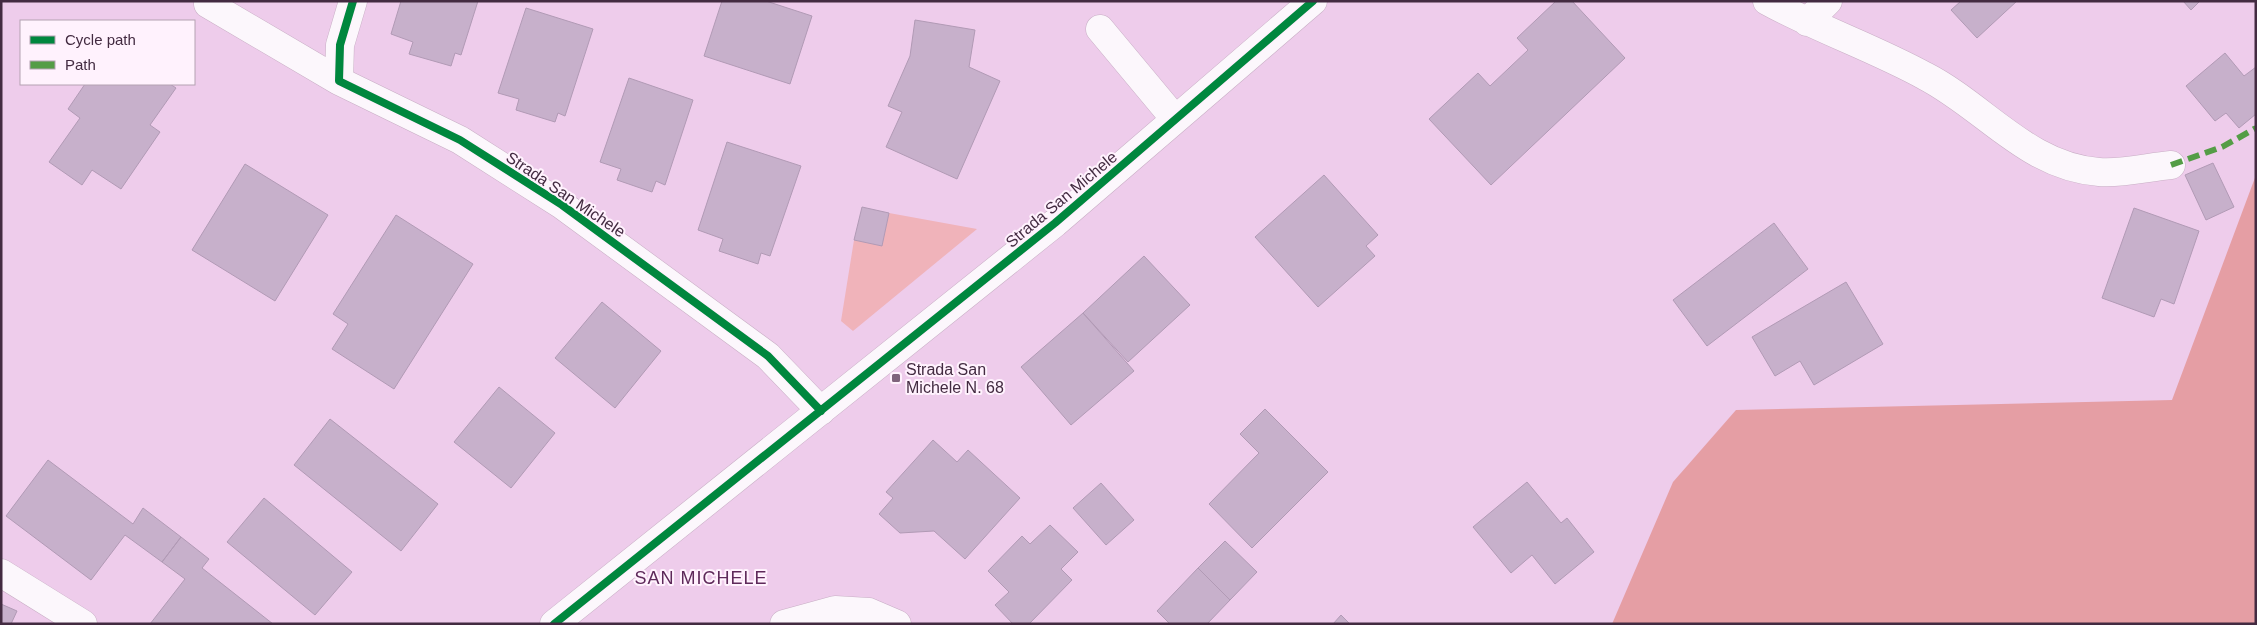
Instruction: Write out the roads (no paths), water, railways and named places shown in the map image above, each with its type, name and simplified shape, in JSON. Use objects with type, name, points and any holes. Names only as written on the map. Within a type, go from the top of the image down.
[{"type":"street","points":[[339,81],[340,45],[353,1]]},
{"type":"street","name":"Strada San Michele","points":[[554,624],[1055,223],[1313,1]]},
{"type":"street","points":[[1766,1],[1807,22],[1926,76],[2039,155],[2062,166],[2100,172],[2171,165]]},
{"type":"street","points":[[1807,22],[1828,1]]},
{"type":"street","name":"Strada San Michele","points":[[208,4],[339,81],[460,140],[562,205],[768,356],[821,411]]},
{"type":"street","points":[[1100,29],[1175,119]]},
{"type":"street","points":[[1,573],[84,624]]},
{"type":"street","points":[[784,624],[835,610],[869,612],[897,624]]},
{"type":"place","name":"Strada San Michele N. 68","points":[[896,378]]},
{"type":"district","name":"SAN MICHELE","points":[[701,578]]}]
